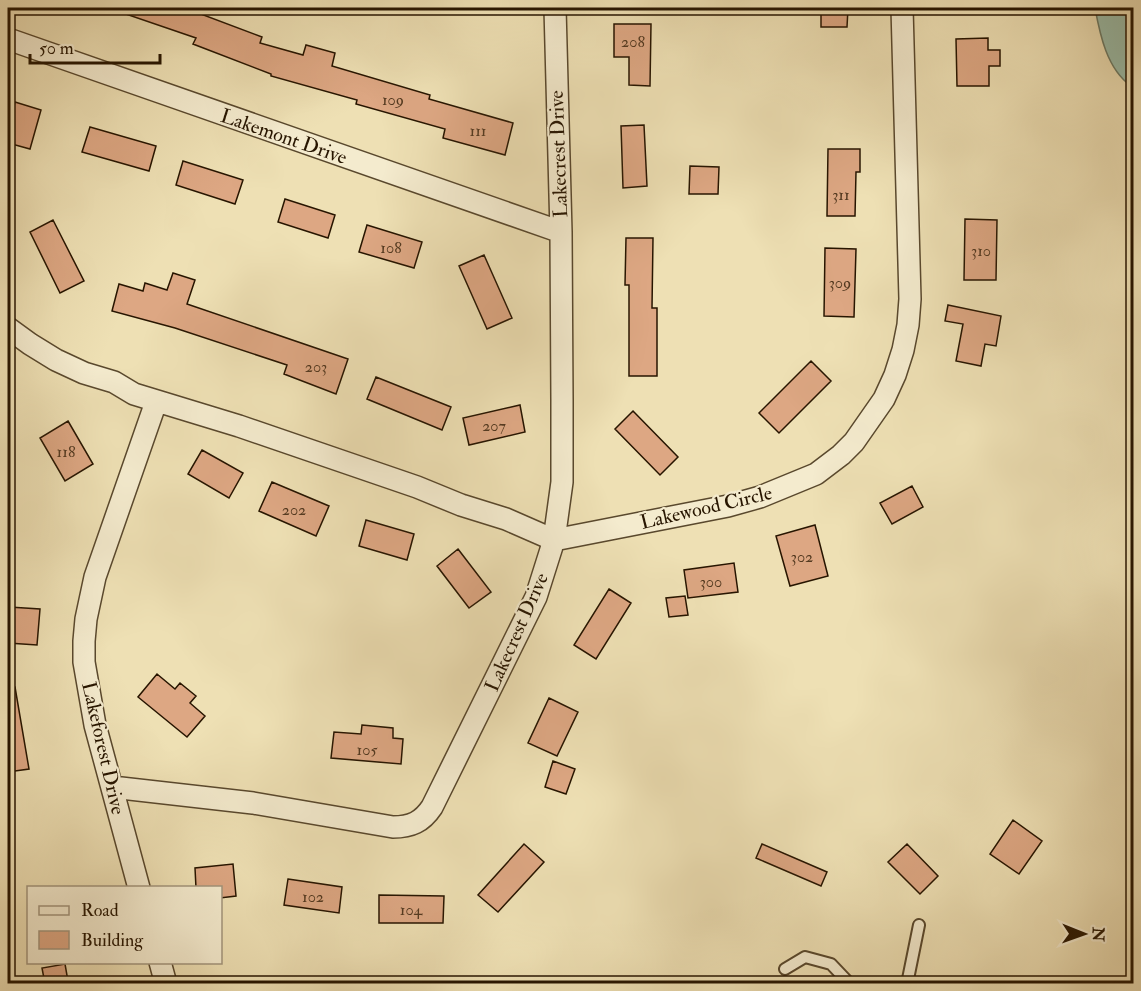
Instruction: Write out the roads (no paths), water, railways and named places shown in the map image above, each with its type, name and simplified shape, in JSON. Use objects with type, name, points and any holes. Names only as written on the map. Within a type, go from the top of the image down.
[{"type":"street","name":"Lakecrest Drive","points":[[112,787],[253,803],[393,827],[416,824],[432,807],[531,607],[554,540],[562,482],[561,232],[555,8]]},
{"type":"street","name":"Lakewood Circle","points":[[554,540],[728,506],[760,497],[816,474],[841,454],[870,421],[895,375],[908,325],[910,299],[902,8]]},
{"type":"street","name":"Lakemont Drive","points":[[8,39],[561,232]]},
{"type":"street","points":[[8,328],[56,360],[114,382],[134,394],[239,426],[417,487],[461,505],[506,519],[554,540]]},
{"type":"street","name":"Lakeforest Drive","points":[[138,886],[103,756],[84,662],[86,619],[95,577],[156,402]]},
{"type":"street","points":[[160,964],[166,984]]},
{"type":"lane","points":[[908,984],[919,925]]},
{"type":"lane","points":[[785,969],[805,957],[831,964],[850,984]]}]
